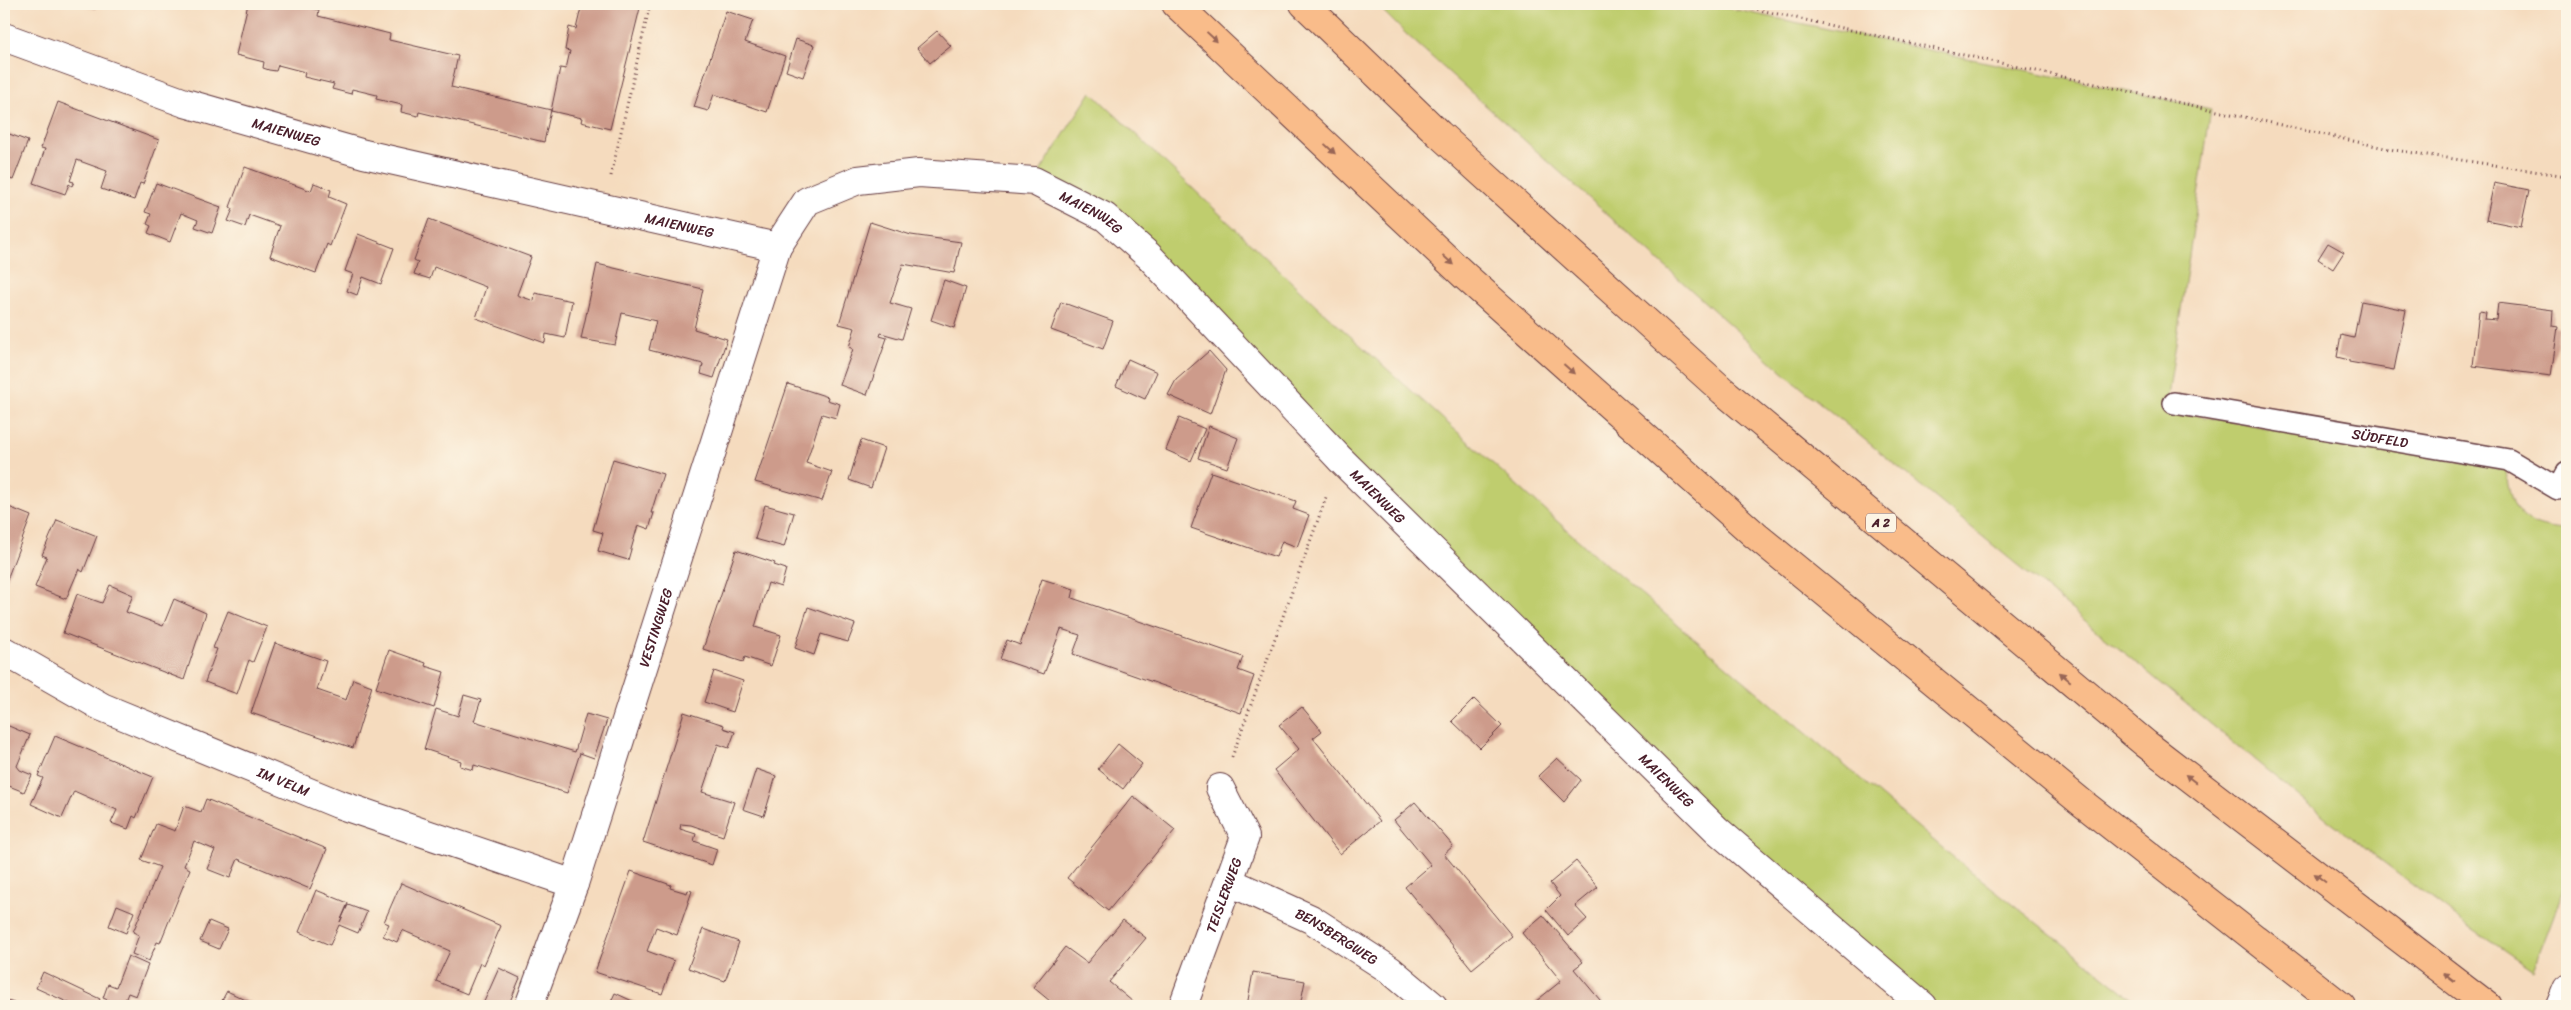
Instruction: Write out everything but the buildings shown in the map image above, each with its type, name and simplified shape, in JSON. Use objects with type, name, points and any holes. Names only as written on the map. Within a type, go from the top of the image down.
[{"type":"highway","points":[[1176,4],[1465,276],[1755,535],[2081,802],[2341,1006]]},
{"type":"highway","name":"A 2","points":[[1304,4],[1439,134],[1730,398],[2146,744],[2488,1006]]},
{"type":"street","name":"MAIENWEG","points":[[4,37],[185,103],[364,154],[777,247],[807,201],[858,180],[919,173],[1034,181],[1105,217],[1149,256],[1340,459],[1718,830],[1923,1006]]},
{"type":"street","name":"VESTINGWEG","points":[[529,1006],[574,884],[777,247]]},
{"type":"street","name":"IM VELM","points":[[4,651],[102,708],[338,804],[574,884]]},
{"type":"street","name":"TEISLERWEG","points":[[1183,1006],[1245,837],[1220,788]]},
{"type":"street","name":"BENSBERGWEG","points":[[1230,882],[1311,919],[1390,970],[1433,1006]]},
{"type":"street","points":[[2560,1006],[2567,988]]},
{"type":"lane","name":"SÜDFELD","points":[[2174,403],[2509,460],[2558,489],[2567,472]]},
{"type":"path","points":[[603,208],[650,4]]},
{"type":"path","points":[[1733,4],[2394,150],[2567,176]]},
{"type":"path","points":[[1220,788],[1340,459]]},
{"type":"green space","points":[[1376,4],[1708,4],[2211,109],[2166,410],[2506,470],[2511,497],[2522,515],[2540,526],[2567,530],[2567,881],[2533,970],[2463,922],[2330,822],[1786,375],[1405,33]]},
{"type":"green space","points":[[1091,92],[1319,308],[1596,556],[1958,861],[2142,1006],[1923,1006],[1717,830],[1149,256],[1034,181]]}]
